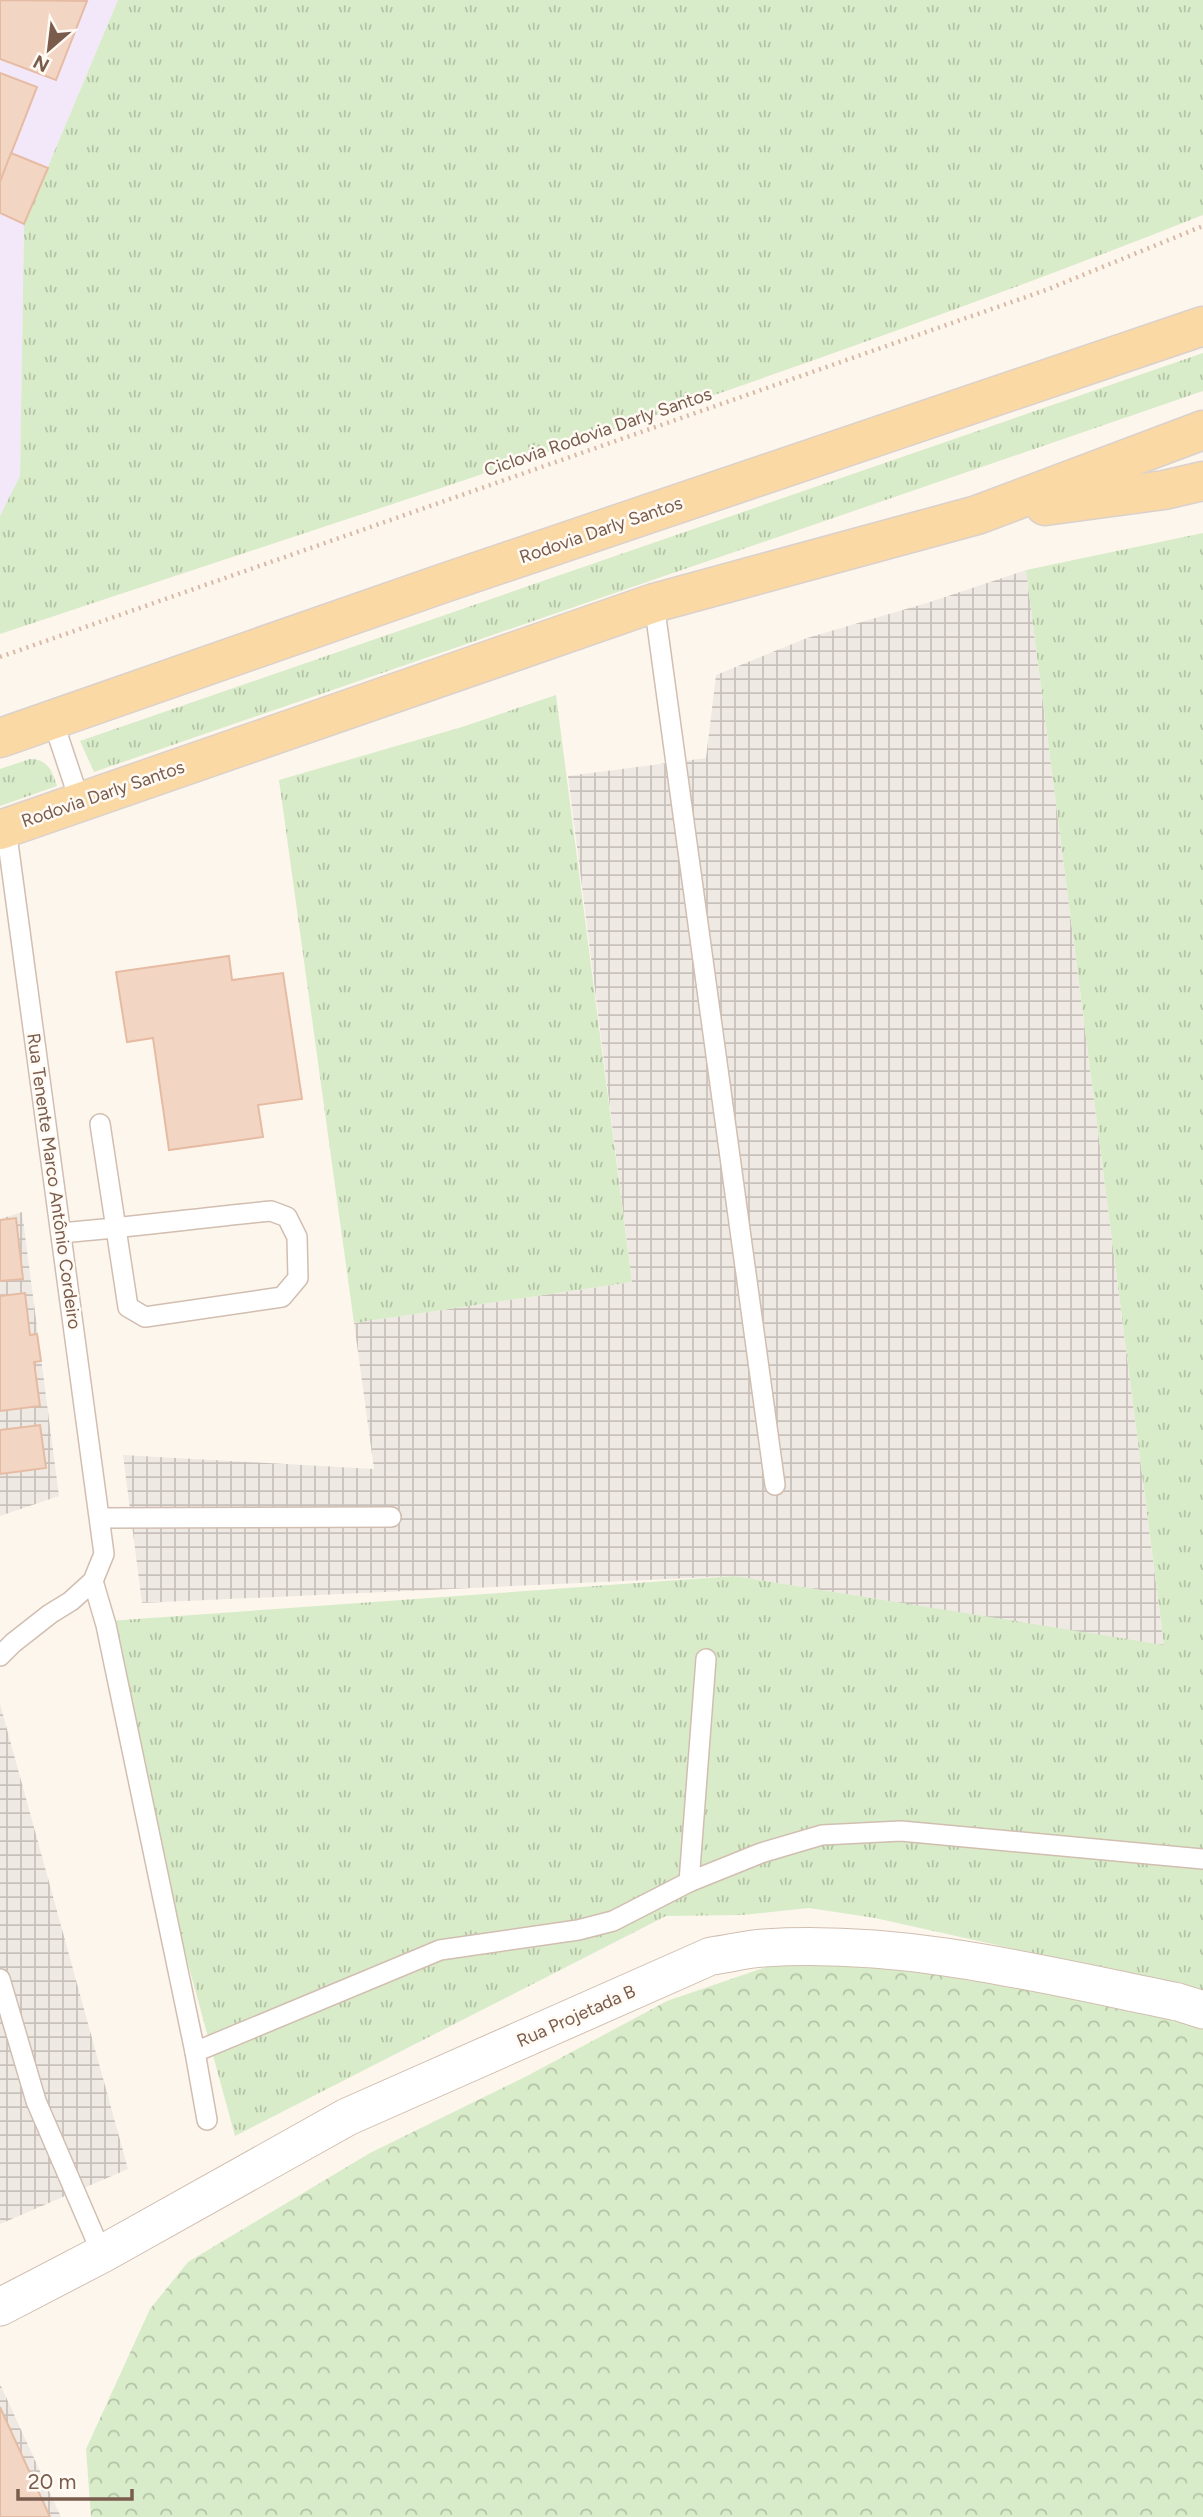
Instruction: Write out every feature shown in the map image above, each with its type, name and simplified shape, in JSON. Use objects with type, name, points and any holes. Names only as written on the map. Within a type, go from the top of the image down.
[{"type":"main road","points":[[1092,363],[1203,297]]},
{"type":"main road","name":"Rodovia Darly Santos","points":[[0,738],[458,578],[1203,326]]},
{"type":"main road","name":"Rodovia Darly Santos","points":[[3,829],[654,603],[977,514],[1203,430]]},
{"type":"main road","points":[[977,514],[1164,490],[1203,481]]},
{"type":"street","name":"Rua Projetada B","points":[[0,2307],[102,2254],[347,2117],[711,1956],[762,1948],[840,1947],[960,1958],[1178,2002],[1203,2010]]},
{"type":"lane","points":[[654,603],[775,1485]]},
{"type":"lane","points":[[53,721],[80,802]]},
{"type":"lane","name":"Rua Tenente Marco Antônio Cordeiro","points":[[3,829],[101,1527],[104,1554],[93,1581]]},
{"type":"lane","points":[[61,1233],[114,1227],[271,1211],[288,1217],[297,1237],[298,1278],[282,1297],[145,1317],[128,1307],[114,1227],[100,1124]]},
{"type":"lane","points":[[101,1527],[391,1517]]},
{"type":"lane","points":[[0,1656],[93,1581],[106,1625],[195,2052],[206,2120]]},
{"type":"lane","points":[[689,1882],[706,1659]]},
{"type":"lane","points":[[195,2052],[440,1950],[578,1930],[613,1921],[689,1882],[761,1853],[822,1835],[901,1830],[1203,1859]]},
{"type":"lane","points":[[0,1979],[36,2101],[102,2254]]},
{"type":"path","name":"Ciclovia Rodovia Darly Santos","points":[[0,657],[1046,290],[1203,226]]},
{"type":"shaded area","points":[[0,0],[118,0],[24,224],[20,476],[0,516]]},
{"type":"shaded area","points":[[1026,570],[1164,1646],[734,1576],[142,1603],[123,1455],[374,1469],[354,1323],[632,1282],[568,776],[706,758],[716,675],[807,638]]},
{"type":"shaded area","points":[[22,1212],[59,1496],[0,1516],[0,1219]]},
{"type":"shaded area","points":[[0,1704],[128,2169],[0,2224]]},
{"type":"shaded area","points":[[0,2384],[61,2517],[0,2517]]},
{"type":"green space","points":[[118,0],[1203,0],[1203,215],[755,381],[0,634],[0,516],[20,476],[24,224]]},
{"type":"green space","points":[[1203,353],[1203,391],[94,772],[80,741]]},
{"type":"green space","points":[[1203,533],[1203,1991],[875,1918],[809,1908],[742,1915],[666,1916],[235,2136],[95,1622],[734,1576],[1164,1645],[1026,570]]},
{"type":"green space","points":[[556,695],[632,1282],[354,1323],[279,780],[462,727]]},
{"type":"green space","points":[[30,759],[45,764],[57,786],[0,806],[0,769]]},
{"type":"green space","points":[[775,1964],[874,1964],[1024,1988],[1203,2023],[1203,2517],[91,2517],[86,2449],[150,2309],[188,2262],[370,2153],[527,2076],[667,2001]]},
{"type":"building","points":[[0,0],[87,1],[56,80],[0,59]]},
{"type":"building","points":[[0,73],[37,87],[0,182]]},
{"type":"building","points":[[11,153],[48,168],[24,224],[0,213],[0,182]]},
{"type":"building","points":[[229,956],[232,980],[283,973],[302,1099],[258,1105],[263,1137],[169,1150],[153,1038],[127,1042],[116,972]]},
{"type":"building","points":[[16,1218],[23,1279],[0,1281],[0,1220]]},
{"type":"building","points":[[25,1293],[30,1335],[37,1334],[41,1361],[34,1362],[40,1406],[0,1411],[0,1296]]},
{"type":"building","points":[[40,1425],[46,1468],[0,1474],[0,1430]]},
{"type":"building","points":[[0,2407],[50,2517],[0,2517]]}]
